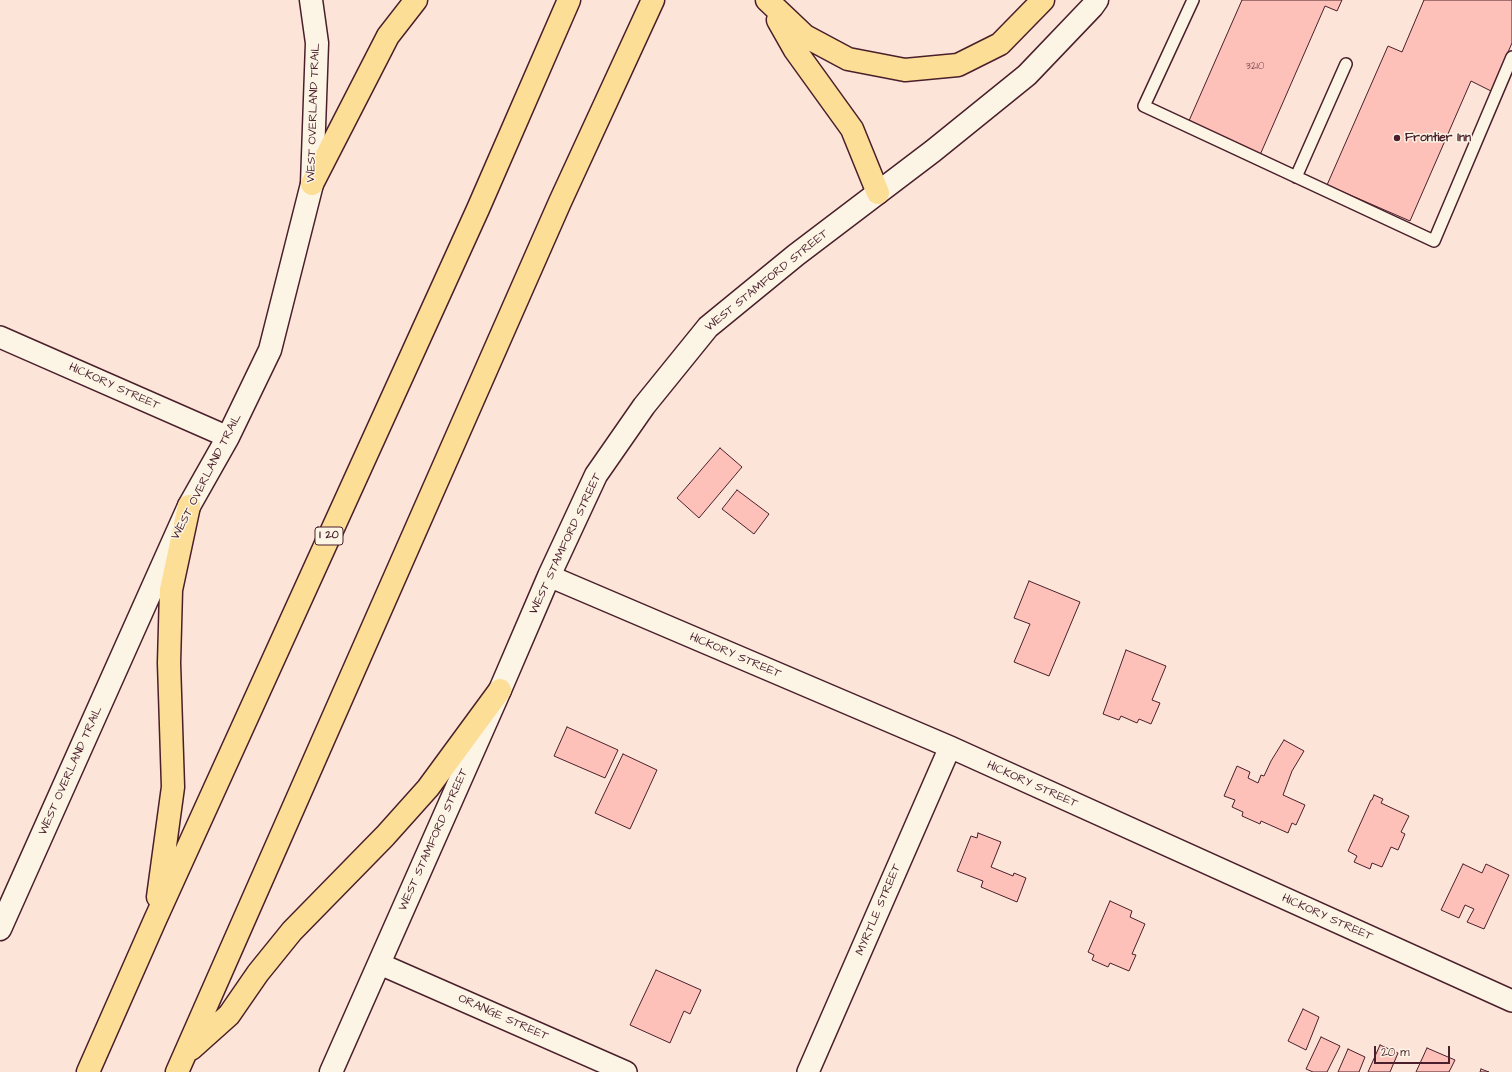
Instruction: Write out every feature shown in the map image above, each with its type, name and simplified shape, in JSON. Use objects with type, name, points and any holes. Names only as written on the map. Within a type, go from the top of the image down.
[{"type":"highway","points":[[312,184],[388,36],[416,0]]},
{"type":"highway","name":"I 20","points":[[88,1072],[155,920],[478,209],[568,0]]},
{"type":"highway","points":[[181,1064],[554,216],[653,0]]},
{"type":"highway","points":[[767,0],[805,36],[848,59],[905,70],[958,65],[1000,44],[1043,0]]},
{"type":"highway","points":[[767,0],[795,50],[852,129],[878,193]]},
{"type":"highway","points":[[155,920],[173,787],[170,663],[171,590],[189,506]]},
{"type":"highway","points":[[181,1064],[229,1015],[258,973],[292,931],[385,836],[428,788],[500,690]]},
{"type":"main road","name":"WEST OVERLAND TRAIL","points":[[0,929],[189,506],[228,437],[270,350],[312,184],[317,44],[311,0]]},
{"type":"main road","name":"WEST STAMFORD STREET","points":[[331,1072],[380,964],[549,576],[596,475],[644,406],[708,328],[796,255],[939,146],[1027,75],[1092,7],[1096,0]]},
{"type":"street","name":"HICKORY STREET","points":[[0,337],[228,437]]},
{"type":"street","name":"HICKORY STREET","points":[[549,576],[950,747],[1512,1001]]},
{"type":"street","name":"MYRTLE STREET","points":[[808,1072],[950,747]]},
{"type":"street","name":"ORANGE STREET","points":[[380,964],[626,1072]]},
{"type":"lane","points":[[1193,0],[1144,106],[1434,241],[1512,57]]},
{"type":"lane","points":[[1296,177],[1346,64]]},
{"type":"building","points":[[1242,0],[1342,0],[1337,11],[1325,6],[1260,155],[1188,123]]},
{"type":"building","name":"Frontier Inn","points":[[1424,0],[1512,0],[1512,43],[1491,91],[1471,81],[1410,221],[1327,185],[1388,46],[1402,52]]},
{"type":"building","points":[[720,448],[742,467],[699,518],[677,498]]},
{"type":"building","points":[[737,490],[769,514],[754,534],[722,509]]},
{"type":"building","points":[[1029,581],[1080,602],[1049,676],[1014,662],[1030,624],[1014,618]]},
{"type":"building","points":[[1126,650],[1166,666],[1152,700],[1160,703],[1151,724],[1139,719],[1137,723],[1121,716],[1119,720],[1103,714]]},
{"type":"building","points":[[567,727],[618,750],[605,778],[554,756]]},
{"type":"building","points":[[1284,740],[1304,751],[1292,771],[1283,795],[1305,805],[1296,825],[1292,823],[1288,833],[1261,821],[1260,824],[1242,816],[1243,812],[1232,807],[1235,800],[1224,796],[1237,766],[1250,772],[1248,778],[1258,783],[1261,775],[1264,776]]},
{"type":"building","points":[[623,754],[657,770],[630,829],[595,813]]},
{"type":"building","points":[[1374,795],[1383,799],[1381,803],[1409,816],[1401,832],[1405,834],[1398,850],[1391,847],[1382,867],[1372,863],[1370,869],[1354,862],[1357,856],[1348,851]]},
{"type":"building","points":[[978,833],[1001,842],[991,867],[1013,876],[1014,873],[1026,878],[1017,902],[981,887],[983,881],[957,871],[971,836],[977,838]]},
{"type":"building","points":[[1463,864],[1482,873],[1486,864],[1509,875],[1484,929],[1467,922],[1474,909],[1465,905],[1459,918],[1441,910]]},
{"type":"building","points":[[1110,901],[1132,911],[1130,917],[1145,924],[1132,954],[1136,955],[1129,971],[1110,963],[1108,967],[1092,960],[1094,955],[1088,952]]},
{"type":"building","points":[[656,970],[701,990],[690,1014],[684,1011],[670,1043],[630,1025]]},
{"type":"building","points":[[1303,1009],[1319,1017],[1306,1050],[1288,1041]]},
{"type":"building","points":[[1321,1037],[1340,1046],[1327,1072],[1313,1072],[1306,1069]]},
{"type":"building","points":[[1380,1045],[1398,1053],[1390,1072],[1368,1072]]},
{"type":"building","points":[[1427,1048],[1455,1060],[1449,1072],[1416,1072]]},
{"type":"building","points":[[1348,1049],[1365,1057],[1359,1072],[1338,1072]]},
{"type":"building","points":[[1481,1069],[1489,1072],[1480,1072]]},
{"type":"place","name":"Frontier Inn","points":[[1397,138]]}]
